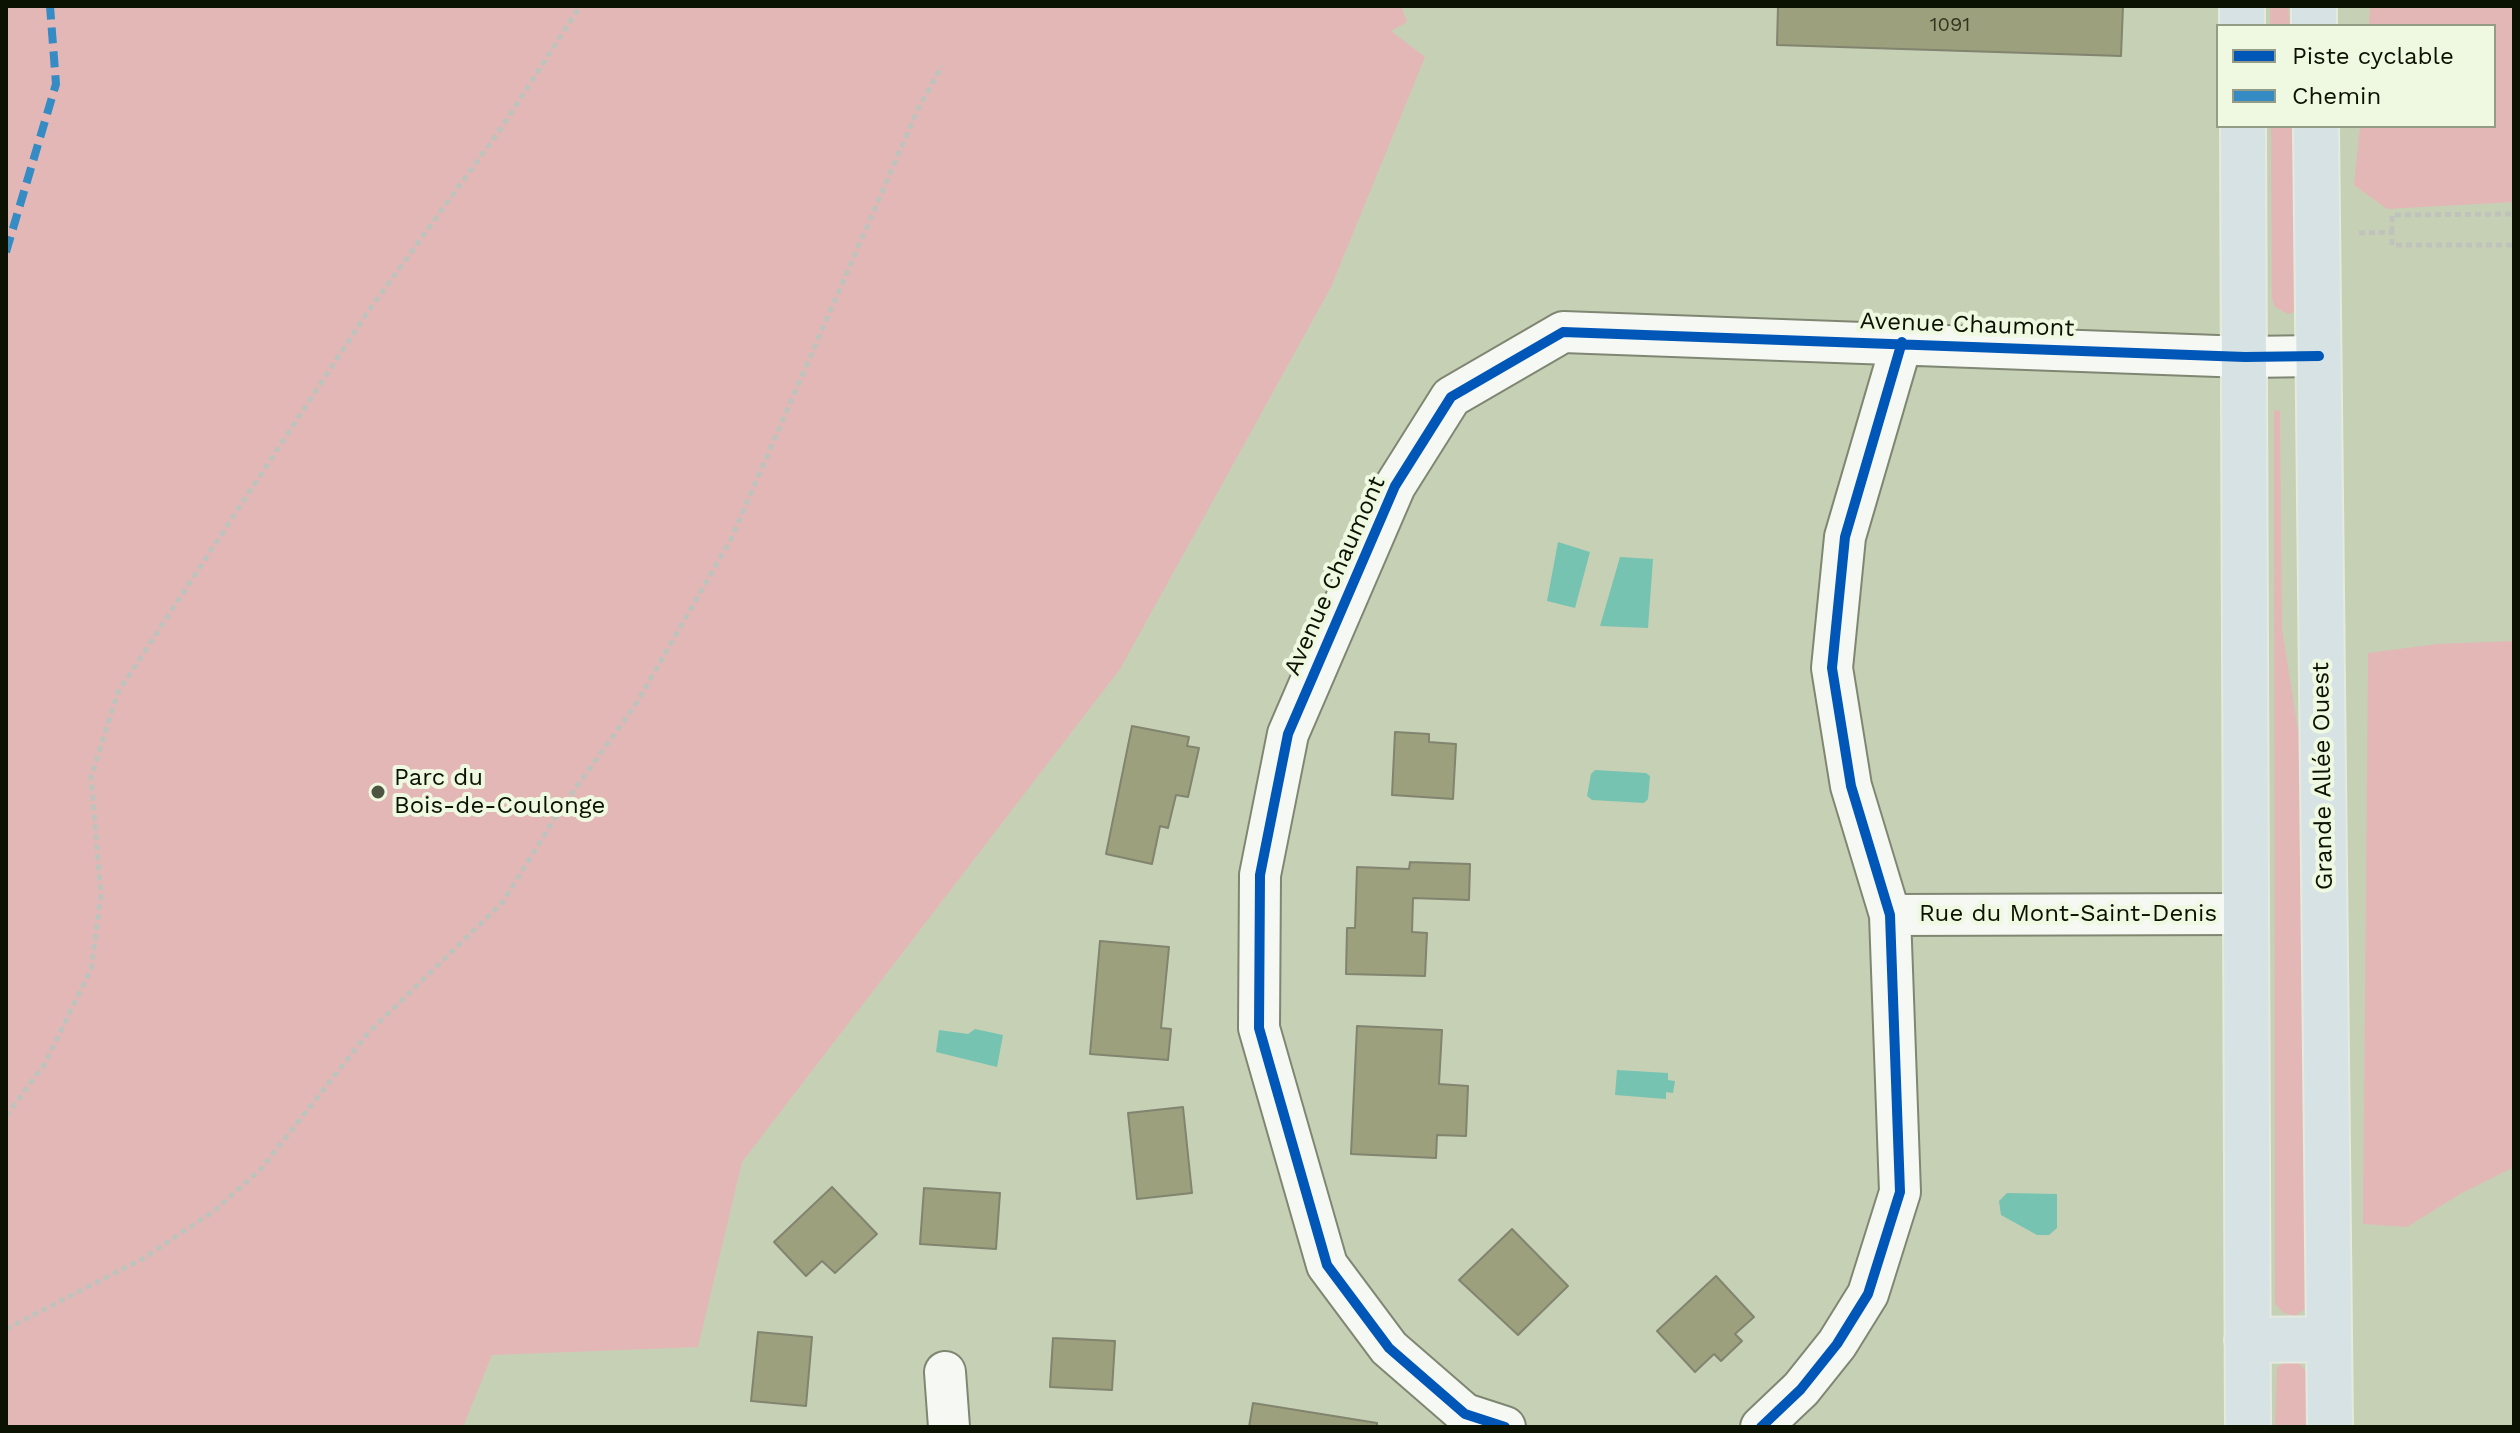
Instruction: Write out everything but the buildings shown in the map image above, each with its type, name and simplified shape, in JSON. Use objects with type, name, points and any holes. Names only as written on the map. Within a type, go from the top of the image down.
[{"type":"main road","points":[[2243,128],[2248,1427]]},
{"type":"main road","name":"Grande Allée Ouest","points":[[2316,128],[2330,1427]]},
{"type":"main road","points":[[2247,1340],[2329,1339]]},
{"type":"street","name":"Avenue Chaumont","points":[[1505,1427],[1465,1414],[1389,1348],[1327,1265],[1259,1028],[1260,875],[1288,734],[1395,486],[1451,397],[1563,332],[1902,342],[2245,357],[2319,356]]},
{"type":"street","name":"Rue du Mont-Saint-Denis","points":[[1761,1427],[1801,1389],[1837,1344],[1868,1294],[1900,1192],[1890,915],[1851,786],[1832,668],[1845,537],[1902,342]]},
{"type":"street","name":"Rue du Mont-Saint-Denis","points":[[1890,915],[2245,914]]},
{"type":"street","points":[[945,1372],[949,1427]]},
{"type":"path","points":[[6,1116],[44,1065],[91,969],[101,895],[91,777],[118,692],[367,313],[502,127],[580,6]]},
{"type":"path","points":[[6,1329],[144,1258],[214,1211],[261,1169],[368,1033],[502,903],[560,810],[636,704],[731,539],[919,107],[942,66]]},
{"type":"path","points":[[2514,214],[2392,215],[2392,245],[2514,245]]},
{"type":"path","points":[[2347,234],[2392,232]]},
{"type":"shaded area","name":"Parc du Bois-de-Coulonge","points":[[6,6],[1401,6],[1407,22],[1391,31],[1425,57],[1331,287],[1120,669],[742,1162],[698,1347],[492,1355],[463,1427],[6,1427]]},
{"type":"shaded area","points":[[2270,6],[2288,6],[2290,24],[2270,24]]},
{"type":"shaded area","points":[[2370,6],[2514,6],[2514,202],[2387,209],[2354,185],[2360,128],[2496,128],[2496,24],[2369,24]]},
{"type":"shaded area","points":[[2271,128],[2299,128],[2297,311],[2288,314],[2275,307],[2272,298]]},
{"type":"shaded area","points":[[2274,410],[2280,411],[2282,629],[2302,755],[2310,1299],[2305,1309],[2295,1316],[2284,1313],[2275,1304]]},
{"type":"shaded area","points":[[2514,641],[2514,1167],[2460,1194],[2407,1227],[2363,1224],[2368,653],[2437,644]]},
{"type":"shaded area","points":[[2297,1361],[2311,1377],[2312,1427],[2275,1427],[2277,1368],[2284,1362]]},
{"type":"water","points":[[1558,542],[1590,552],[1575,608],[1547,601]]},
{"type":"water","points":[[1620,557],[1653,559],[1648,628],[1600,626]]},
{"type":"water","points":[[1595,770],[1646,773],[1650,776],[1648,799],[1644,803],[1592,800],[1587,796],[1591,774]]},
{"type":"water","points":[[975,1029],[1003,1035],[997,1067],[936,1052],[939,1030],[968,1034]]},
{"type":"water","points":[[1617,1070],[1668,1073],[1668,1080],[1675,1081],[1673,1093],[1666,1092],[1666,1099],[1615,1095]]},
{"type":"water","points":[[2007,1193],[2057,1194],[2057,1228],[2049,1235],[2037,1235],[2001,1215],[1999,1201]]},
{"type":"marked path","points":[[6,252],[56,84],[50,6]]},
{"type":"cycle path","points":[[1505,1427],[1465,1414],[1389,1348],[1327,1265],[1259,1028],[1260,875],[1288,734],[1395,486],[1451,397],[1563,332],[2245,357],[2319,356]]},
{"type":"cycle path","points":[[1761,1427],[1801,1389],[1837,1344],[1868,1294],[1900,1192],[1890,915],[1851,786],[1832,668],[1845,537],[1902,342]]},
{"type":"place","name":"Parc du Bois-de-Coulonge","points":[[378,792]]}]
